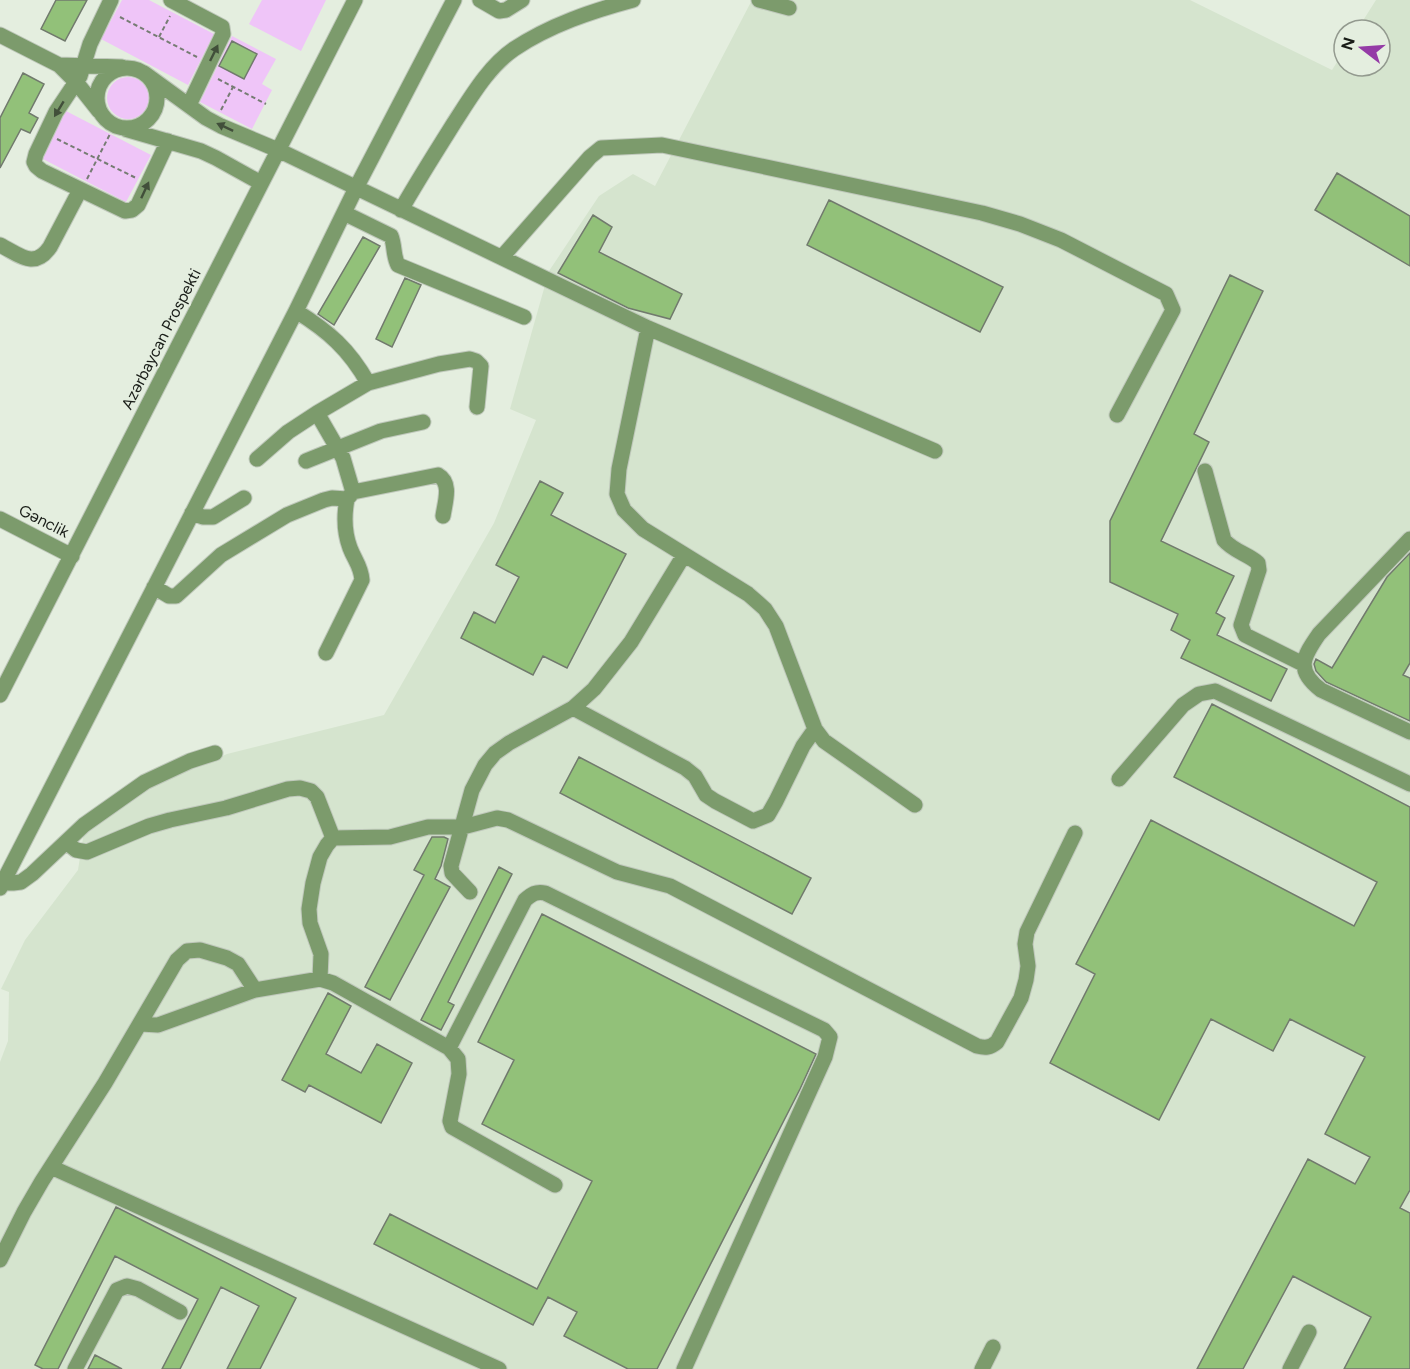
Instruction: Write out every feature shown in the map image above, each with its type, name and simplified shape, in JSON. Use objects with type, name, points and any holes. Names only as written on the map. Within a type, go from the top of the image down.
[{"type":"street","name":"Azərbaycan Prospekti","points":[[0,695],[355,0]]},
{"type":"street","points":[[2,885],[454,0]]},
{"type":"street","points":[[480,0],[499,11],[506,10],[522,0]]},
{"type":"street","points":[[402,210],[465,106],[495,65],[513,50],[543,32],[577,17],[633,0]]},
{"type":"street","points":[[759,0],[789,8]]},
{"type":"street","points":[[174,4],[222,27],[223,34],[189,105]]},
{"type":"street","points":[[113,7],[90,44],[84,66],[56,112],[34,162],[42,171],[83,186],[125,211],[132,210],[138,205],[168,141]]},
{"type":"street","points":[[0,35],[59,65],[115,130],[168,141],[201,151],[261,183]]},
{"type":"street","points":[[59,65],[117,66],[138,71],[221,126],[278,150],[648,328],[935,451]]},
{"type":"street","points":[[103,115],[99,109],[97,95],[102,82],[111,72],[124,68],[138,71],[153,83],[157,104],[146,121],[140,125],[115,130]]},
{"type":"street","points":[[502,257],[590,157],[601,148],[662,145],[982,213],[1020,224],[1061,240],[1166,294],[1173,310],[1117,415]]},
{"type":"street","points":[[0,245],[26,258],[36,259],[44,255],[83,186]]},
{"type":"street","points":[[344,213],[391,236],[394,243],[394,258],[398,266],[524,317]]},
{"type":"street","points":[[296,311],[331,335],[357,365],[368,383]]},
{"type":"street","points":[[648,328],[619,469],[617,494],[624,510],[643,529],[748,594],[765,609],[776,626],[816,729],[824,741],[915,805]]},
{"type":"street","points":[[257,459],[288,432],[368,383],[439,364],[470,359],[481,366],[477,407]]},
{"type":"street","points":[[317,413],[343,458],[350,495],[344,514],[345,522],[349,546],[361,570],[362,580],[326,653]]},
{"type":"street","points":[[306,461],[381,431],[423,422]]},
{"type":"street","points":[[1205,471],[1224,540],[1229,546],[1250,556],[1258,563],[1259,570],[1241,629],[1245,635],[1304,664]]},
{"type":"street","points":[[154,587],[169,596],[176,596],[221,555],[287,515],[332,498],[438,475],[447,485],[443,516]]},
{"type":"street","points":[[192,513],[202,517],[213,517],[244,498]]},
{"type":"street","name":"Gənclik","points":[[0,519],[72,555]]},
{"type":"street","points":[[1410,539],[1319,634],[1309,649],[1304,664],[1305,674],[1320,690],[1410,732]]},
{"type":"street","points":[[470,892],[452,873],[452,866],[477,780],[485,765],[508,743],[573,708],[594,689],[631,642],[684,555]]},
{"type":"street","points":[[1119,779],[1182,705],[1198,694],[1215,691],[1410,784]]},
{"type":"street","points":[[573,708],[684,768],[695,776],[706,795],[753,821],[768,815],[803,746],[816,729]]},
{"type":"street","points":[[2,885],[21,882],[84,825],[145,782],[190,761],[215,753]]},
{"type":"street","points":[[66,842],[76,850],[87,852],[149,826],[226,808],[288,789],[300,788],[310,791],[317,797],[333,838]]},
{"type":"street","points":[[320,979],[321,954],[310,923],[309,909],[320,857],[333,838],[390,837],[428,827],[463,827],[498,818],[508,820],[617,872],[670,886],[977,1046],[992,1047],[1021,998],[1028,966],[1025,944],[1027,932],[1075,833]]},
{"type":"street","points":[[449,1048],[525,900],[538,892],[545,893],[824,1030],[830,1037],[825,1057],[684,1369]]},
{"type":"street","points":[[0,1260],[24,1212],[141,1024],[177,960],[187,951],[200,950],[227,958],[238,964],[255,990]]},
{"type":"street","points":[[141,1024],[158,1025],[255,990],[320,979],[333,983],[449,1048],[458,1059],[459,1074],[450,1121],[452,1127],[555,1185]]},
{"type":"street","points":[[51,1167],[499,1369]]},
{"type":"street","points":[[75,1369],[117,1290],[127,1286],[138,1289],[180,1312]]},
{"type":"street","points":[[1290,1369],[1310,1332]]},
{"type":"street","points":[[982,1369],[993,1347]]},
{"type":"path","points":[[159,37],[174,4]]},
{"type":"path","points":[[113,7],[159,37],[201,59]]},
{"type":"path","points":[[213,76],[266,104]]},
{"type":"path","points":[[220,112],[233,87]]},
{"type":"path","points":[[83,186],[115,130]]},
{"type":"path","points":[[52,137],[138,179]]},
{"type":"shaded area","points":[[122,0],[149,0],[214,34],[188,85],[101,39]]},
{"type":"shaded area","points":[[262,0],[326,0],[301,51],[249,24]]},
{"type":"shaded area","points":[[752,0],[1190,0],[1332,70],[1332,78],[1392,78],[1392,18],[1365,18],[1376,0],[1410,0],[1410,1369],[0,1369],[0,1062],[8,1041],[9,992],[1,989],[25,940],[78,870],[84,832],[144,789],[227,754],[384,715],[494,523],[536,420],[510,409],[549,271],[599,196],[633,174],[655,186]]},
{"type":"shaded area","points":[[232,36],[276,59],[262,84],[272,90],[252,129],[200,102]]},
{"type":"shaded area","points":[[128,77],[136,78],[143,83],[148,90],[148,106],[143,113],[136,118],[128,119],[120,118],[113,113],[108,106],[107,98],[108,90],[113,83],[120,78]]},
{"type":"shaded area","points":[[66,111],[151,155],[126,202],[41,158]]},
{"type":"building","points":[[56,0],[87,0],[65,41],[41,29]]},
{"type":"building","points":[[232,41],[257,54],[244,79],[219,66]]},
{"type":"building","points":[[23,73],[44,84],[29,113],[38,118],[30,133],[21,129],[0,168],[0,118]]},
{"type":"building","points":[[1337,173],[1410,216],[1410,266],[1315,210]]},
{"type":"building","points":[[829,200],[1003,287],[980,332],[807,245]]},
{"type":"building","points":[[593,215],[612,227],[599,252],[682,294],[670,319],[628,308],[558,273]]},
{"type":"building","points":[[363,237],[380,246],[334,325],[318,314]]},
{"type":"building","points":[[1230,275],[1263,291],[1194,434],[1209,442],[1161,541],[1234,576],[1216,613],[1225,618],[1217,635],[1287,669],[1271,701],[1181,658],[1190,640],[1171,630],[1178,614],[1110,582],[1110,521]]},
{"type":"building","points":[[405,278],[421,285],[392,347],[376,339]]},
{"type":"building","points":[[540,481],[563,493],[551,515],[626,554],[567,668],[543,656],[533,675],[461,638],[474,612],[495,623],[519,577],[496,565]]},
{"type":"building","points":[[1410,553],[1410,663],[1403,675],[1410,678],[1410,721],[1326,682],[1316,671],[1314,664],[1316,659],[1332,668],[1387,577]]},
{"type":"building","points":[[1212,704],[1410,807],[1410,1190],[1400,1208],[1410,1213],[1410,1369],[1344,1369],[1371,1317],[1293,1276],[1243,1369],[1197,1369],[1308,1159],[1355,1184],[1370,1157],[1325,1134],[1365,1057],[1290,1019],[1273,1051],[1211,1019],[1159,1120],[1050,1063],[1095,974],[1076,964],[1151,820],[1354,926],[1377,882],[1174,777]]},
{"type":"building","points":[[579,757],[811,878],[792,914],[560,793]]},
{"type":"building","points":[[432,837],[448,839],[435,879],[450,887],[390,1000],[365,987],[424,875],[414,870]]},
{"type":"building","points":[[499,867],[512,874],[448,1002],[454,1005],[441,1030],[421,1020]]},
{"type":"building","points":[[542,914],[816,1054],[657,1369],[628,1369],[564,1336],[577,1312],[548,1297],[533,1325],[374,1244],[390,1214],[537,1289],[592,1181],[482,1124],[514,1060],[478,1042]]},
{"type":"building","points":[[328,993],[351,1006],[326,1054],[361,1073],[377,1044],[412,1063],[381,1123],[309,1085],[305,1092],[282,1080]]},
{"type":"building","points":[[116,1207],[296,1298],[260,1369],[227,1369],[259,1306],[221,1287],[180,1369],[162,1369],[198,1299],[115,1256],[58,1369],[43,1369],[35,1365]]},
{"type":"building","points":[[95,1355],[122,1369],[88,1369]]}]
